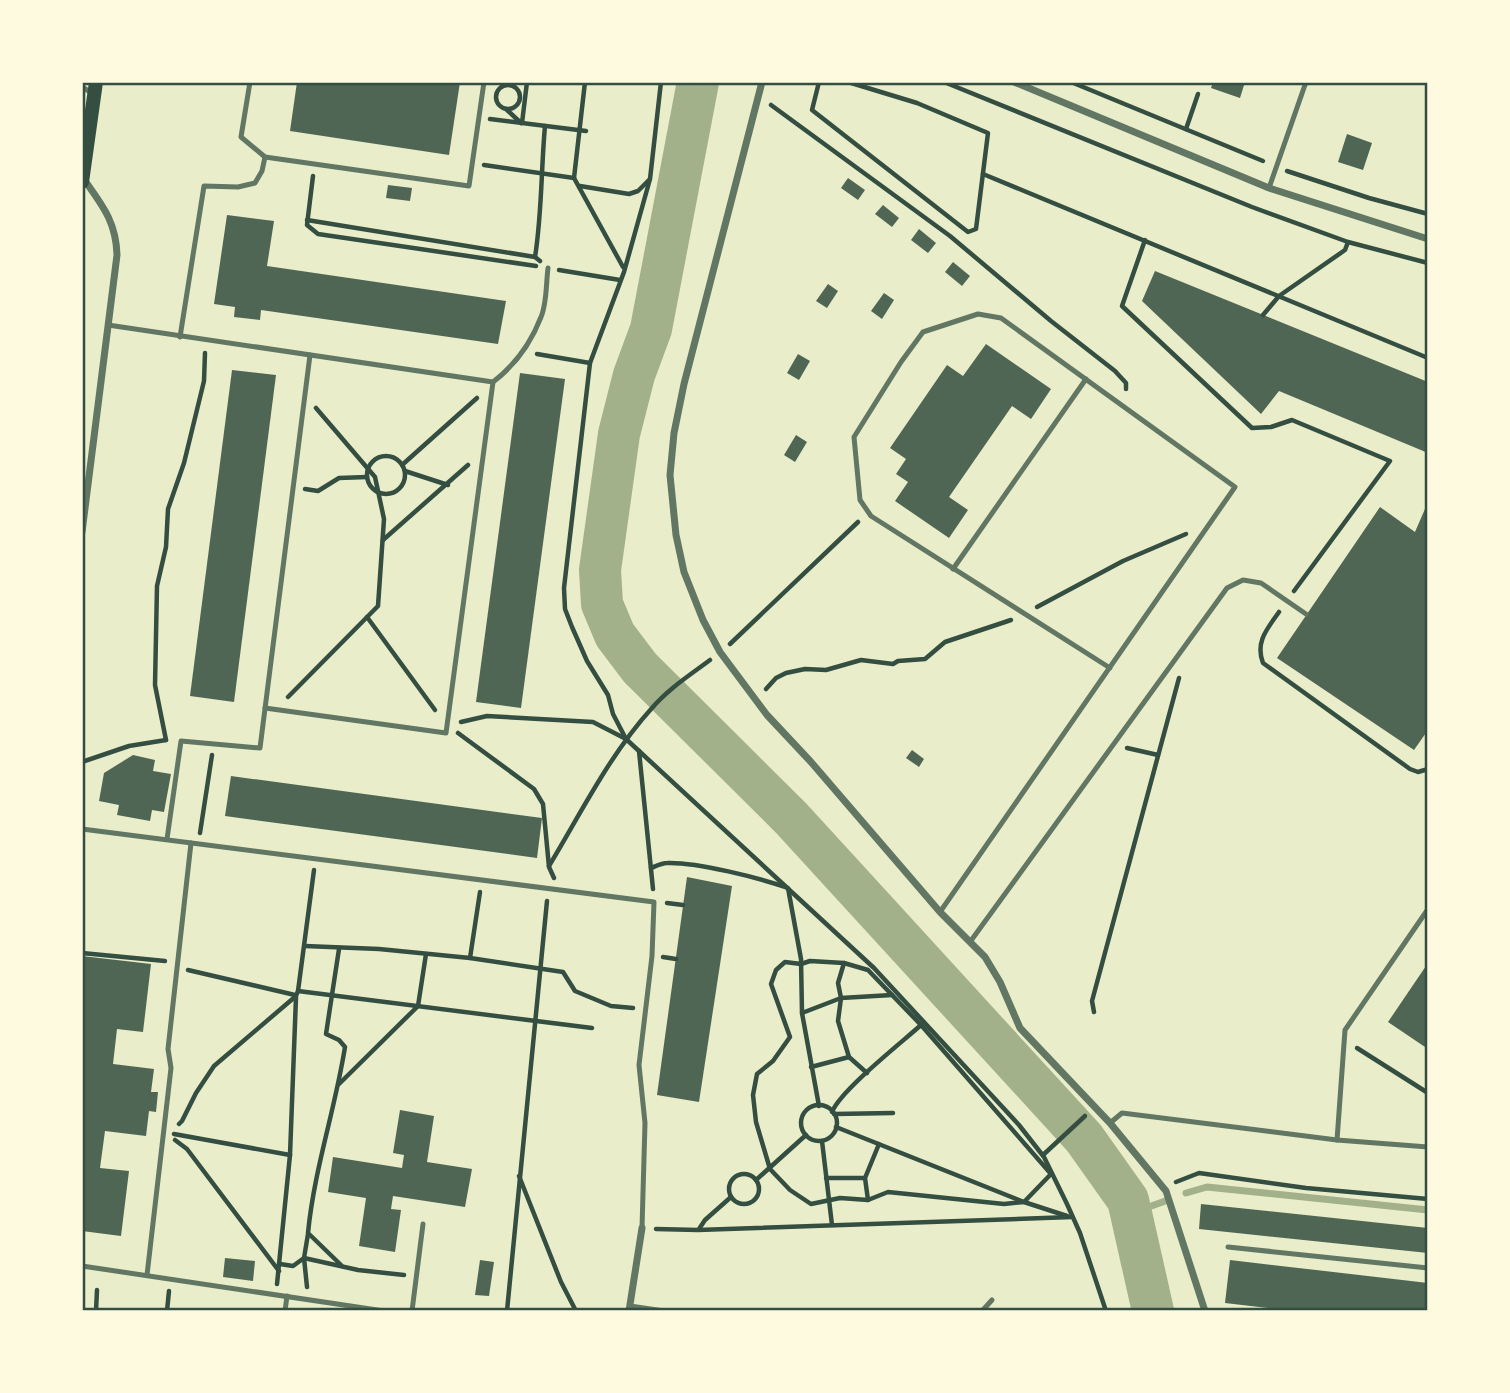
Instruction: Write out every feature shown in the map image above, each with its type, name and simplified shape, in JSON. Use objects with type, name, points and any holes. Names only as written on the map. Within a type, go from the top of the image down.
[{"type":"main road","points":[[82,180],[91,88]]},
{"type":"street","points":[[762,82],[684,384],[674,433],[670,475],[679,553],[684,572],[703,620],[734,671],[767,715],[940,912],[985,957],[1000,982],[1020,1028],[1110,1123],[1166,1191],[1205,1311]]},
{"type":"street","points":[[1014,82],[1269,188],[1428,239]]},
{"type":"street","points":[[82,180],[108,214],[116,235],[117,255],[82,531]]},
{"type":"street","points":[[630,1308],[646,1228]]},
{"type":"lane","points":[[250,82],[241,137],[265,157],[469,186],[484,82]]},
{"type":"lane","points":[[1269,188],[1306,82]]},
{"type":"lane","points":[[180,337],[204,186],[238,187],[255,183],[262,172],[265,157]]},
{"type":"lane","points":[[108,325],[492,382],[508,371],[523,351],[542,315],[548,268]]},
{"type":"lane","points":[[940,912],[1110,668],[1235,486],[1001,318],[978,314],[923,332],[901,362],[855,438],[860,500],[871,516],[1110,668]]},
{"type":"lane","points":[[167,839],[181,741],[260,748],[310,355]]},
{"type":"lane","points":[[953,569],[1086,379]]},
{"type":"lane","points":[[265,708],[446,733],[450,726],[492,382]]},
{"type":"lane","points":[[970,942],[1227,588],[1242,580],[1261,583],[1306,614]]},
{"type":"lane","points":[[82,829],[654,902],[652,956],[639,1065],[645,1123],[646,1228]]},
{"type":"lane","points":[[147,1275],[171,1068],[168,1049],[191,843]]},
{"type":"lane","points":[[1336,1140],[1345,1030],[1428,909]]},
{"type":"lane","points":[[1110,1123],[1122,1113],[1336,1140],[1428,1147]]},
{"type":"lane","points":[[412,1311],[423,1224]]},
{"type":"lane","points":[[1228,1247],[1428,1268]]},
{"type":"lane","points":[[82,1266],[384,1311]]},
{"type":"lane","points":[[285,1311],[287,1296]]},
{"type":"lane","points":[[982,1311],[992,1300]]},
{"type":"lane","points":[[630,1308],[664,1311]]},
{"type":"path","points":[[522,123],[527,82]]},
{"type":"path","points":[[585,82],[583,131],[575,178],[623,264],[624,272]]},
{"type":"path","points":[[626,739],[613,714],[608,695],[587,661],[565,609],[564,588],[590,363],[624,272],[650,179],[661,82]]},
{"type":"path","points":[[819,82],[812,110],[968,232],[976,229],[988,132],[917,103],[848,82]]},
{"type":"path","points":[[944,82],[1252,208],[1348,242],[1428,263]]},
{"type":"path","points":[[1072,82],[1263,161]]},
{"type":"path","points":[[506,109],[517,106],[520,99],[517,88],[507,83],[499,88],[497,103],[522,123]]},
{"type":"path","points":[[1186,129],[1198,94]]},
{"type":"path","points":[[773,106],[950,236],[1115,371],[1126,383],[1126,389]]},
{"type":"path","points":[[486,118],[583,131]]},
{"type":"path","points":[[307,220],[535,257],[540,227],[545,126]]},
{"type":"path","points":[[472,164],[575,178]]},
{"type":"path","points":[[315,165],[307,225],[318,234],[620,280]]},
{"type":"path","points":[[1286,170],[1369,198],[1428,214]]},
{"type":"path","points":[[983,174],[1428,358]]},
{"type":"path","points":[[579,186],[629,194],[638,191],[650,179]]},
{"type":"path","points":[[1144,240],[1122,306],[1252,428],[1271,427],[1292,420],[1390,461],[1287,601],[1261,640],[1259,652],[1263,663],[1410,769],[1418,772],[1428,769]]},
{"type":"path","points":[[1263,315],[1279,296],[1345,250],[1348,242]]},
{"type":"path","points":[[82,762],[129,746],[166,740],[155,685],[157,586],[166,547],[168,509],[184,463],[201,393],[206,346]]},
{"type":"path","points":[[528,352],[590,363]]},
{"type":"path","points":[[402,465],[492,382]]},
{"type":"path","points":[[287,698],[378,606],[384,519],[376,492],[375,477],[312,403]]},
{"type":"path","points":[[385,456],[398,460],[402,465],[405,471],[403,484],[399,489],[387,494],[376,492],[371,487],[367,477],[373,461],[385,456]]},
{"type":"path","points":[[382,541],[402,521],[448,485],[477,456]]},
{"type":"path","points":[[405,471],[448,485]]},
{"type":"path","points":[[294,487],[318,491],[339,478],[367,477]]},
{"type":"path","points":[[730,644],[860,520]]},
{"type":"path","points":[[1029,612],[1112,566],[1185,534]]},
{"type":"path","points":[[367,617],[450,726],[534,789],[543,804],[549,867],[626,739],[653,706],[684,678],[711,659]]},
{"type":"path","points":[[773,682],[786,673],[805,669],[826,670],[861,660],[892,664],[925,659],[945,642],[1015,618]]},
{"type":"path","points":[[1094,1012],[1091,1001],[1182,668]]},
{"type":"path","points":[[450,726],[487,716],[593,722],[626,739],[788,888],[871,969],[988,1090],[1043,1155],[1080,1233],[1106,1311]]},
{"type":"path","points":[[200,837],[214,743]]},
{"type":"path","points":[[1123,747],[1158,755]]},
{"type":"path","points":[[639,751],[653,898]]},
{"type":"path","points":[[651,868],[666,863],[689,865],[768,880],[788,888]]},
{"type":"path","points":[[470,958],[482,880]]},
{"type":"path","points":[[276,1289],[290,1155],[297,993],[312,884]]},
{"type":"path","points":[[788,888],[801,964],[802,1013],[819,1105]]},
{"type":"path","points":[[507,1311],[548,889]]},
{"type":"path","points":[[305,946],[379,949],[470,958],[563,972],[575,991],[611,1006],[646,1010]]},
{"type":"path","points":[[307,1290],[304,1258],[312,1196],[339,1084],[345,1047],[339,1040],[326,1034],[338,949]]},
{"type":"path","points":[[82,953],[177,962]]},
{"type":"path","points":[[339,1084],[418,1006],[426,954]]},
{"type":"path","points":[[810,961],[844,963],[871,969],[923,1024],[1051,1174],[1024,1202],[1004,1204],[888,1192],[868,1200],[840,1198],[811,1204],[790,1190],[769,1169],[761,1146],[753,1095],[757,1074],[773,1061],[790,1037],[771,984],[776,970],[785,962],[801,964],[810,961]]},
{"type":"path","points":[[844,963],[838,983],[841,998],[838,1021],[849,1057],[867,1073]]},
{"type":"path","points":[[199,972],[297,993],[534,1019],[592,1028]]},
{"type":"path","points":[[182,1121],[214,1066],[297,993]]},
{"type":"path","points":[[802,1013],[841,998],[893,995]]},
{"type":"path","points":[[893,1113],[833,1113],[819,1105],[811,1107],[803,1116],[801,1124],[806,1135],[813,1140],[822,1141],[832,1135],[836,1127],[833,1113],[837,1102],[923,1024]]},
{"type":"path","points":[[1353,1045],[1428,1093]]},
{"type":"path","points":[[811,1067],[849,1057]]},
{"type":"path","points":[[1043,1155],[1087,1115]]},
{"type":"path","points":[[836,1127],[1024,1202],[1072,1217]]},
{"type":"path","points":[[164,1132],[290,1155]]},
{"type":"path","points":[[756,1180],[806,1135]]},
{"type":"path","points":[[822,1141],[832,1225]]},
{"type":"path","points":[[868,1200],[865,1178],[879,1144]]},
{"type":"path","points":[[187,1149],[279,1271]]},
{"type":"path","points":[[1170,1184],[1199,1173],[1306,1188],[1428,1199]]},
{"type":"path","points":[[519,1175],[561,1282],[576,1311]]},
{"type":"path","points":[[747,1175],[756,1180],[759,1189],[752,1202],[738,1203],[731,1196],[731,1182],[738,1176],[747,1175]]},
{"type":"path","points":[[826,1178],[865,1178]]},
{"type":"path","points":[[698,1230],[731,1196]]},
{"type":"path","points":[[646,1228],[698,1230],[1072,1217]]},
{"type":"path","points":[[308,1233],[341,1265]]},
{"type":"path","points":[[279,1264],[293,1266],[304,1258],[358,1270],[416,1277]]},
{"type":"path","points":[[96,1311],[97,1290]]},
{"type":"building","points":[[297,82],[460,82],[449,155],[290,131]]},
{"type":"building","points":[[1213,82],[1245,82],[1240,98],[1211,88]]},
{"type":"building","points":[[1347,134],[1372,143],[1363,170],[1338,162]]},
{"type":"building","points":[[848,178],[865,190],[858,200],[841,188]]},
{"type":"building","points":[[388,185],[412,188],[410,201],[386,198]]},
{"type":"building","points":[[883,205],[899,218],[892,227],[875,214]]},
{"type":"building","points":[[227,215],[274,221],[267,266],[506,301],[498,344],[261,310],[260,320],[234,317],[235,307],[214,304]]},
{"type":"building","points":[[919,229],[936,243],[928,253],[911,240]]},
{"type":"building","points":[[953,262],[970,276],[962,286],[945,272]]},
{"type":"building","points":[[1155,271],[1428,382],[1428,453],[1279,391],[1261,414],[1142,301]]},
{"type":"building","points":[[828,284],[838,291],[827,308],[816,301]]},
{"type":"building","points":[[884,293],[894,300],[882,319],[871,311]]},
{"type":"building","points":[[986,344],[1051,389],[1031,419],[1012,406],[949,497],[968,510],[949,538],[895,501],[908,482],[896,474],[906,459],[890,448],[947,365],[963,376]]},
{"type":"building","points":[[798,354],[810,361],[799,380],[787,373]]},
{"type":"building","points":[[232,370],[276,375],[234,702],[190,696]]},
{"type":"building","points":[[520,373],[565,379],[521,708],[476,702]]},
{"type":"building","points":[[796,435],[807,442],[795,462],[784,455]]},
{"type":"building","points":[[1428,502],[1428,730],[1414,750],[1277,658],[1380,507],[1415,532]]},
{"type":"building","points":[[912,750],[924,759],[919,767],[906,758]]},
{"type":"building","points":[[133,755],[155,760],[153,771],[171,774],[164,812],[152,810],[150,821],[117,815],[119,805],[99,801],[104,773]]},
{"type":"building","points":[[231,776],[542,818],[537,858],[225,816]]},
{"type":"building","points":[[687,877],[732,886],[699,1102],[657,1095]]},
{"type":"building","points":[[82,956],[151,964],[143,1032],[117,1029],[113,1064],[154,1069],[151,1092],[158,1092],[156,1112],[149,1111],[146,1136],[105,1131],[100,1168],[129,1171],[121,1236],[82,1231]]},
{"type":"building","points":[[1428,963],[1428,1049],[1388,1022]]},
{"type":"building","points":[[400,1110],[434,1116],[427,1162],[472,1169],[465,1207],[393,1196],[391,1209],[401,1210],[395,1252],[359,1246],[366,1198],[328,1192],[333,1157],[402,1168],[404,1155],[393,1153]]},
{"type":"building","points":[[1201,1204],[1428,1228],[1428,1253],[1199,1229]]},
{"type":"building","points":[[225,1258],[255,1261],[253,1281],[223,1277]]},
{"type":"building","points":[[480,1260],[494,1262],[489,1296],[475,1295]]},
{"type":"building","points":[[1230,1260],[1428,1283],[1428,1311],[1293,1311],[1225,1303]]},
{"type":"waterway","points":[[698,82],[651,329],[634,375],[619,434],[600,570],[602,604],[615,635],[640,668],[791,818],[1084,1138],[1128,1200],[1153,1311]]},
{"type":"waterway","points":[[1186,1193],[1207,1187],[1428,1210]]},
{"type":"waterway","points":[[1132,1213],[1168,1200]]}]
